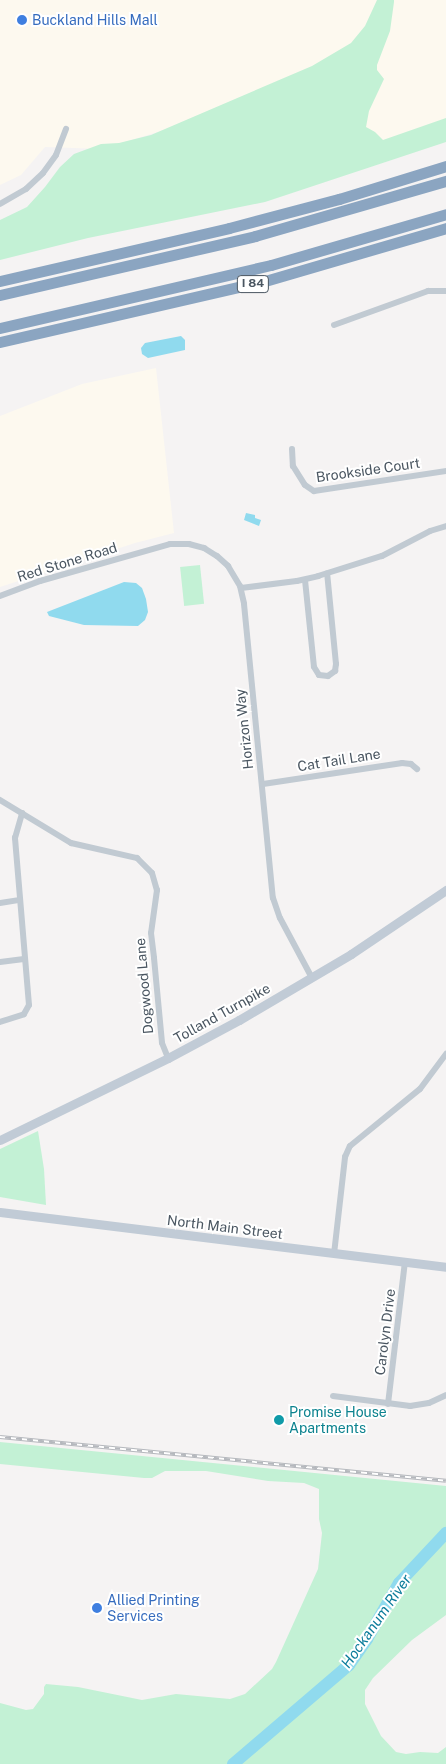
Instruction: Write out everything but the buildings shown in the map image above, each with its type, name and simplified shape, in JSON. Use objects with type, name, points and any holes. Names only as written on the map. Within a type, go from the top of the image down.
[{"type":"highway","points":[[0,281],[230,228],[340,199],[446,166]]},
{"type":"highway","points":[[0,295],[255,236],[446,180]]},
{"type":"highway","points":[[0,328],[262,267],[446,214]]},
{"type":"highway","name":"I 84","points":[[0,342],[265,281],[446,228]]},
{"type":"highway","points":[[0,349],[58,329]]},
{"type":"street","points":[[0,204],[19,194],[43,173],[56,154],[66,128]]},
{"type":"street","points":[[334,325],[428,291],[446,291]]},
{"type":"street","name":"Brookside Court","points":[[292,449],[294,467],[305,486],[314,491],[446,471]]},
{"type":"street","points":[[241,588],[305,580],[382,556],[430,531],[446,526]]},
{"type":"street","name":"Horizon Way","points":[[141,552],[174,544],[200,547],[223,560],[233,572],[241,588],[274,901],[312,978]]},
{"type":"street","name":"Red Stone Road","points":[[0,596],[40,581],[141,552]]},
{"type":"street","points":[[305,580],[314,667],[318,674],[328,676],[334,672],[336,664],[327,573]]},
{"type":"street","name":"Cat Tail Lane","points":[[263,784],[402,763],[410,764],[417,769]]},
{"type":"street","name":"Dogwood Lane","points":[[0,800],[71,843],[137,858],[152,873],[157,890],[151,933],[162,1043],[168,1058]]},
{"type":"street","points":[[0,1022],[24,1014],[29,1005],[15,838],[22,813]]},
{"type":"street","name":"Tolland Turnpike","points":[[0,1140],[168,1058],[312,978],[446,890]]},
{"type":"street","points":[[0,903],[20,900]]},
{"type":"street","points":[[0,962],[24,959]]},
{"type":"street","points":[[334,1254],[345,1157],[350,1146],[420,1089],[446,1054]]},
{"type":"street","name":"North Main Street","points":[[0,1212],[446,1268]]},
{"type":"street","name":"Carolyn Drive","points":[[388,1404],[406,1262]]},
{"type":"street","points":[[333,1396],[410,1406],[429,1403],[446,1396]]},
{"type":"shaded area","points":[[0,0],[446,0],[446,129],[376,156],[174,127],[102,149],[45,147],[21,175],[0,185]]},
{"type":"shaded area","points":[[156,368],[174,533],[135,543],[0,587],[0,416],[82,384]]},
{"type":"green space","points":[[377,0],[394,0],[394,2],[390,31],[377,65],[377,70],[384,79],[369,111],[366,127],[383,140],[446,118],[446,142],[265,202],[88,238],[0,260],[0,220],[27,207],[60,167],[74,154],[101,144],[119,143],[151,135],[312,66],[351,43],[365,26]]},
{"type":"green space","points":[[200,565],[204,604],[184,606],[180,567]]},
{"type":"green space","points":[[38,1131],[44,1169],[46,1205],[0,1197],[0,1149]]},
{"type":"green space","points":[[0,1442],[446,1486],[446,1615],[412,1640],[373,1678],[365,1690],[365,1704],[381,1736],[396,1752],[406,1754],[420,1752],[438,1753],[446,1747],[446,1764],[0,1764],[0,1703],[26,1710],[33,1709],[44,1694],[46,1684],[78,1687],[142,1700],[176,1694],[230,1699],[245,1694],[272,1669],[276,1662],[318,1569],[322,1533],[319,1519],[319,1489],[304,1483],[268,1481],[206,1471],[165,1471],[152,1478],[144,1478],[0,1464]]},
{"type":"water","points":[[181,336],[185,340],[185,350],[148,358],[142,354],[141,348],[145,343]]},
{"type":"water","points":[[246,513],[255,515],[255,518],[261,520],[259,526],[244,520]]},
{"type":"water","points":[[124,582],[136,583],[142,588],[146,599],[148,612],[145,620],[138,626],[84,625],[49,616],[47,612]]},
{"type":"waterway","name":"Hockanum River","points":[[233,1764],[349,1665],[367,1639],[399,1583],[446,1533]]},
{"type":"railway","points":[[0,1437],[446,1481]]},
{"type":"place","name":"Buckland Hills Mall","points":[[22,20]]},
{"type":"place","name":"Promise House Apartments","points":[[279,1420]]},
{"type":"place","name":"Allied Printing Services","points":[[97,1608]]}]
